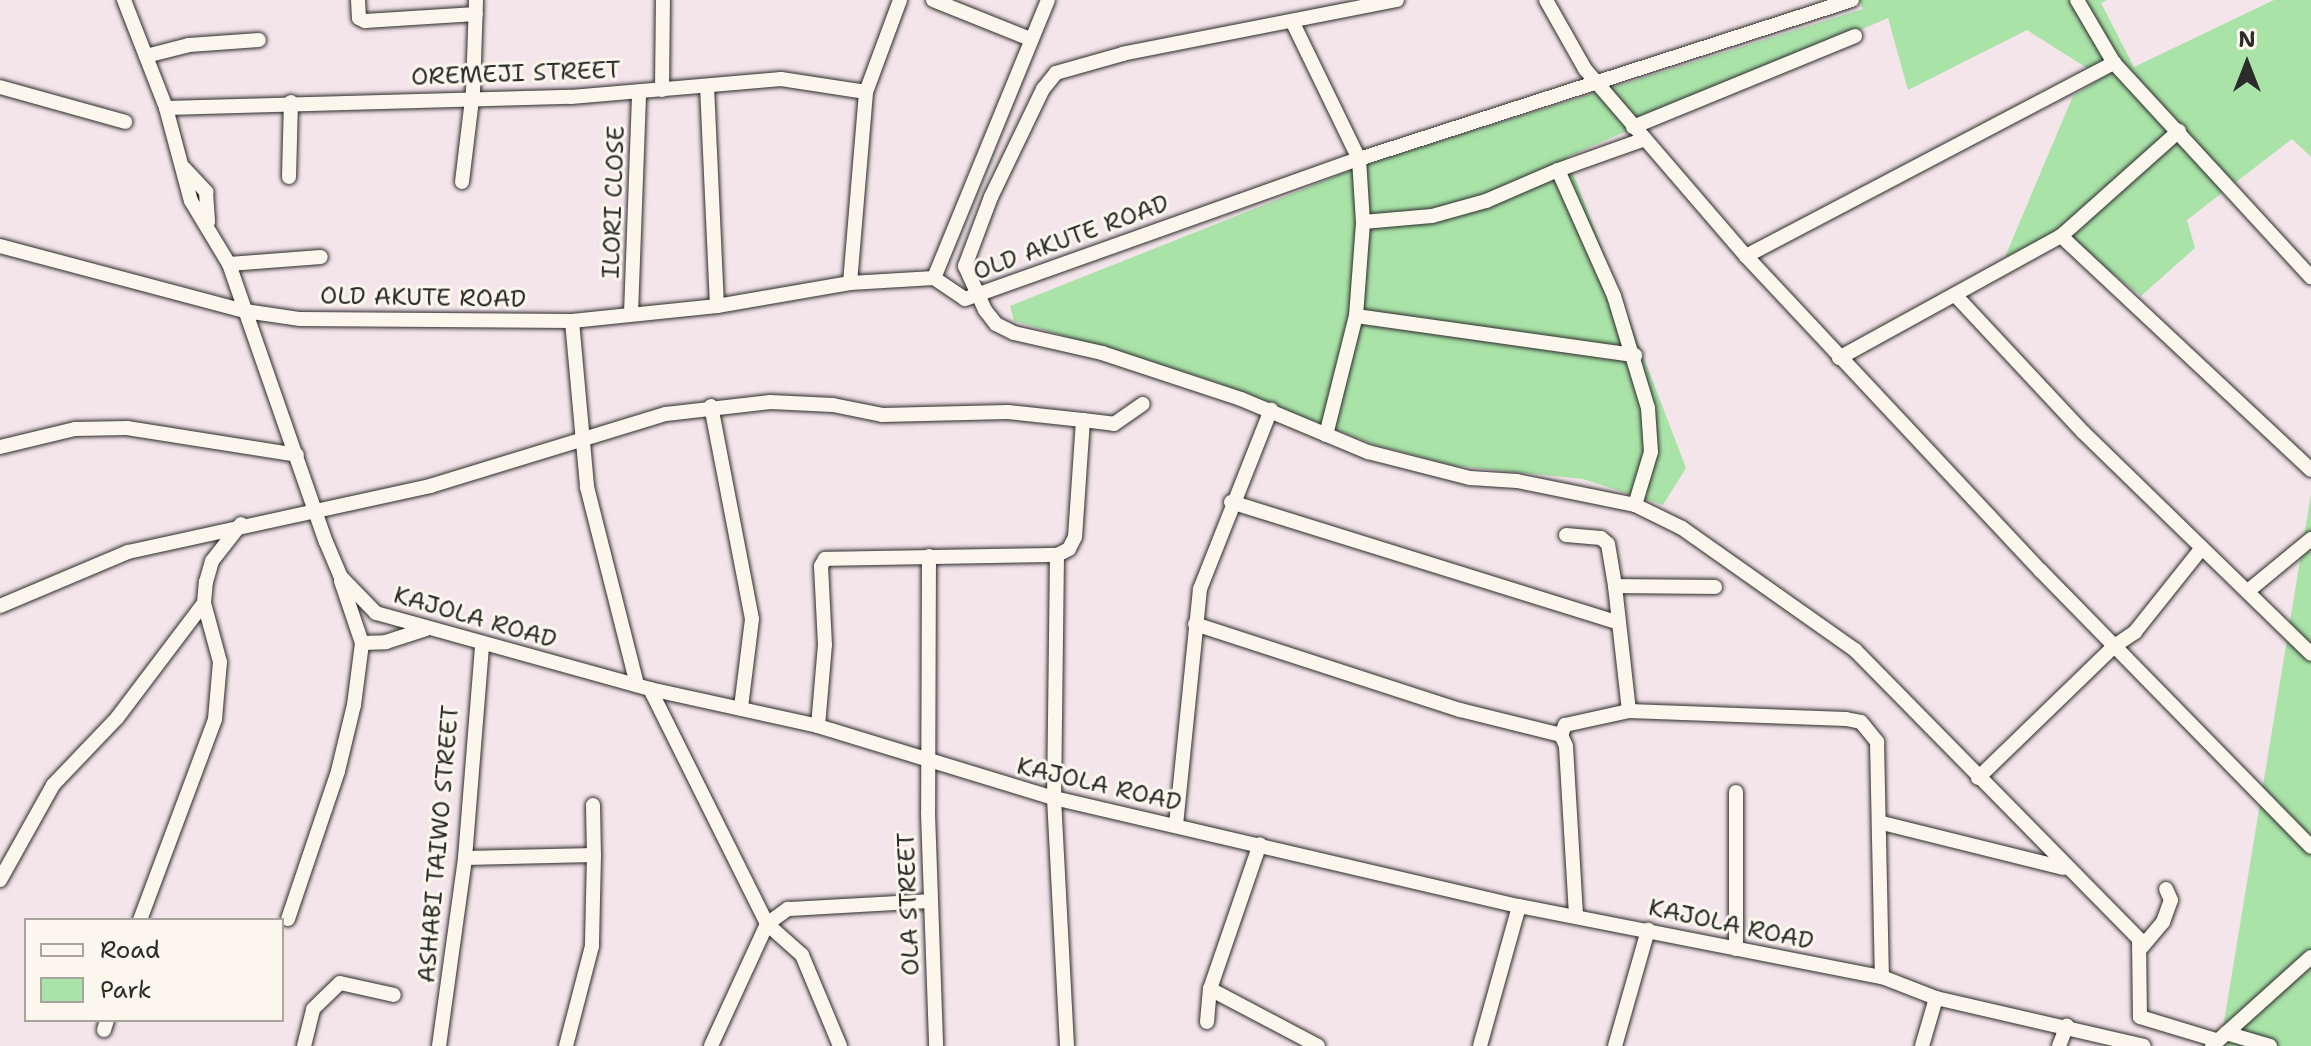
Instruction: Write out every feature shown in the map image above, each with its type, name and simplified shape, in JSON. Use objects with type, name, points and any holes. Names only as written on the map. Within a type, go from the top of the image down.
[{"type":"street","name":"KAJOLA ROAD","points":[[124,0],[166,108],[184,168],[206,192],[208,222],[229,264],[297,455],[312,508],[341,577],[376,613],[482,646],[818,726],[1054,798],[1519,906],[1882,977],[1936,998],[2067,1025],[2144,1046]]},
{"type":"street","points":[[358,0],[359,18],[365,21],[476,7],[472,100],[462,182]]},
{"type":"street","points":[[662,90],[663,0]]},
{"type":"street","points":[[850,283],[866,92],[900,0]]},
{"type":"street","points":[[933,0],[1028,38]]},
{"type":"street","points":[[934,278],[1028,38],[1048,0]]},
{"type":"street","points":[[1397,0],[1056,73],[1043,89],[991,197],[965,266],[976,297],[996,324],[1014,333],[1102,353],[1271,410],[1368,452],[1470,478],[1517,481],[1635,505],[1718,551],[1855,650],[2142,947]]},
{"type":"street","points":[[1546,0],[1597,82],[1746,256],[2113,647],[2311,847]]},
{"type":"street","name":"OLD AKUTE ROAD","points":[[0,246],[245,311],[338,321],[572,321],[717,306],[850,283],[934,278],[954,296],[976,297],[1359,159],[1852,0]]},
{"type":"street","points":[[2077,0],[2114,63],[2311,277]]},
{"type":"street","points":[[1292,21],[1359,159],[1363,222],[1356,316],[1326,435]]},
{"type":"street","points":[[1633,127],[1855,36]]},
{"type":"street","points":[[146,56],[189,45],[259,40]]},
{"type":"street","points":[[1746,256],[2114,63]]},
{"type":"street","name":"OREMEJI STREET","points":[[166,108],[291,102],[472,100],[808,80],[866,92]]},
{"type":"street","points":[[707,86],[717,306]]},
{"type":"street","points":[[0,87],[125,122]]},
{"type":"street","name":"ILORI CLOSE","points":[[631,314],[639,92]]},
{"type":"street","points":[[289,177],[291,102]]},
{"type":"street","points":[[1839,358],[1957,297],[2061,236],[2179,131]]},
{"type":"street","points":[[1363,222],[1432,216],[1486,201],[1558,170],[1645,139]]},
{"type":"street","points":[[1558,170],[1635,355],[1648,408],[1651,452],[1635,505]]},
{"type":"street","points":[[2061,236],[2311,470]]},
{"type":"street","points":[[229,264],[321,257]]},
{"type":"street","points":[[1957,297],[2201,549],[2311,654]]},
{"type":"street","points":[[1356,316],[1635,355]]},
{"type":"street","points":[[572,321],[580,438],[601,550],[644,687],[767,924],[802,955],[840,1046]]},
{"type":"street","points":[[0,606],[128,552],[312,508],[430,486],[580,438],[711,406],[770,402],[882,415],[1008,412],[1114,424],[1143,404]]},
{"type":"street","points":[[711,406],[752,619],[741,707]]},
{"type":"street","points":[[1176,825],[1200,589],[1231,502],[1271,410]]},
{"type":"street","points":[[818,726],[825,645],[821,566],[835,558],[1057,555],[1069,549],[1075,537],[1083,420]]},
{"type":"street","points":[[0,447],[75,429],[127,428],[297,455]]},
{"type":"street","points":[[1231,502],[1616,622]]},
{"type":"street","points":[[141,918],[215,719],[220,662],[204,603],[212,561],[241,524]]},
{"type":"street","points":[[1566,535],[1601,538],[1608,544],[1629,711]]},
{"type":"street","points":[[2248,591],[2311,539]]},
{"type":"street","points":[[1978,778],[2113,647],[2135,632],[2201,549]]},
{"type":"street","points":[[1057,555],[1054,798],[1067,1046]]},
{"type":"street","name":"OLA STREET","points":[[929,556],[932,711],[927,760],[936,1046]]},
{"type":"street","points":[[288,919],[338,771],[354,705],[362,643],[352,627],[341,577]]},
{"type":"street","points":[[1615,586],[1715,587]]},
{"type":"street","points":[[0,880],[53,785],[117,718],[204,603]]},
{"type":"street","points":[[1195,624],[1460,710],[1561,735]]},
{"type":"street","points":[[362,643],[386,642],[426,629]]},
{"type":"street","name":"ASHABI TAIWO STREET","points":[[439,1046],[465,858],[482,646]]},
{"type":"street","points":[[1576,915],[1566,746],[1561,735],[1565,725],[1629,711],[1861,722],[1877,742],[1882,823],[1882,977]]},
{"type":"street","points":[[1736,792],[1736,949]]},
{"type":"street","points":[[566,1046],[592,946],[593,805]]},
{"type":"street","points":[[1882,823],[2068,869]]},
{"type":"street","points":[[1207,1022],[1210,989],[1260,844]]},
{"type":"street","points":[[465,858],[594,855]]},
{"type":"street","points":[[2166,889],[2171,900],[2163,922],[2142,947],[2140,1017],[2218,1039],[2270,1046]]},
{"type":"street","points":[[711,1046],[767,924],[788,909],[931,901]]},
{"type":"street","points":[[1480,1046],[1519,906]]},
{"type":"street","points":[[1615,1046],[1648,930]]},
{"type":"street","points":[[2218,1039],[2311,957]]},
{"type":"street","points":[[304,1046],[313,1009],[340,983],[394,995]]},
{"type":"street","points":[[1210,989],[1318,1046]]},
{"type":"street","points":[[1922,1046],[1936,998]]},
{"type":"street","points":[[2059,1046],[2067,1025]]},
{"type":"green space","points":[[1859,0],[2107,0],[2101,3],[2134,67],[2274,0],[2311,0],[2311,157],[2292,139],[2187,220],[2195,248],[2141,296],[2060,231],[2005,257],[2073,96],[2118,68],[2087,68],[2027,30],[1908,90],[1888,18],[1567,157],[1686,468],[1663,505],[1583,479],[1456,466],[1375,445],[1213,381],[1014,321],[1010,306],[1364,165],[1863,9]]},
{"type":"green space","points":[[2311,494],[2311,1046],[2220,1046]]}]
